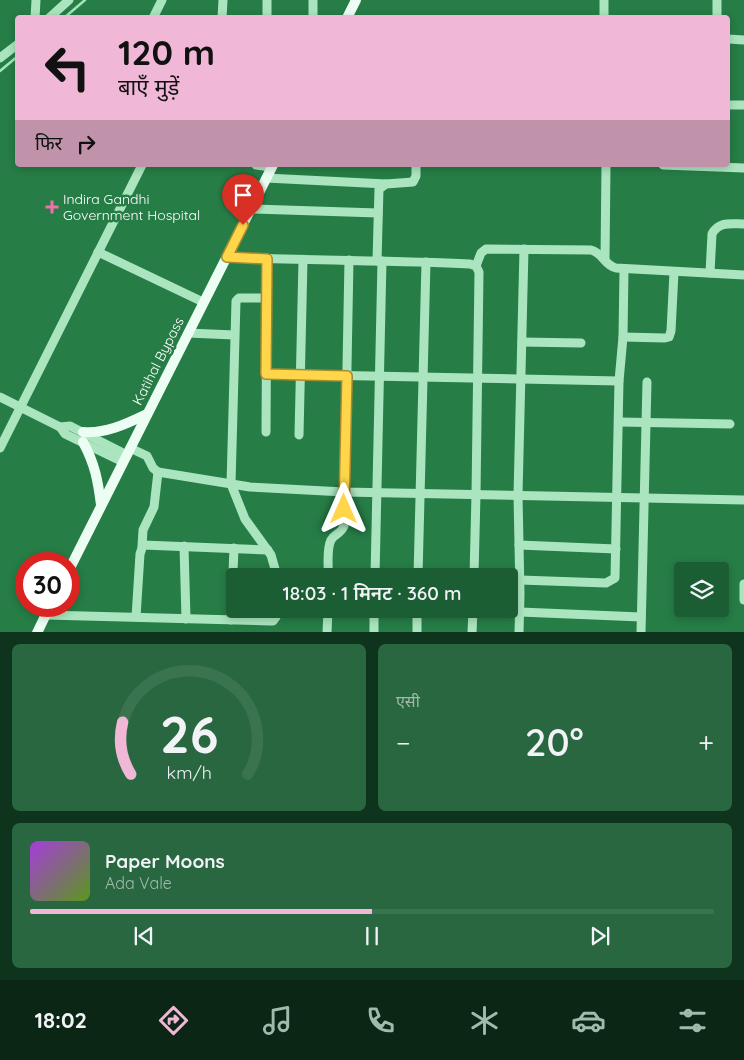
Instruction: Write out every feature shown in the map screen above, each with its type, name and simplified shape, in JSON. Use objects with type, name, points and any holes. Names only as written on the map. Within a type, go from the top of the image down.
[{"type":"main road","points":[[348,15],[356,0]]},
{"type":"main road","name":"Katihal Bypass","points":[[78,552],[272,167]]},
{"type":"main road","points":[[101,506],[97,476],[83,437],[110,430],[147,414]]},
{"type":"main road","points":[[37,632],[44,617]]},
{"type":"street","points":[[35,15],[36,0]]},
{"type":"street","points":[[52,15],[69,0]]},
{"type":"street","points":[[154,15],[162,0]]},
{"type":"street","points":[[222,15],[223,0]]},
{"type":"street","points":[[267,0],[267,15]]},
{"type":"street","points":[[313,0],[313,15]]},
{"type":"street","points":[[604,0],[604,15]]},
{"type":"street","points":[[717,15],[718,0]]},
{"type":"street","points":[[730,39],[744,40]]},
{"type":"street","points":[[0,58],[15,46]]},
{"type":"street","points":[[730,105],[744,105]]},
{"type":"street","points":[[0,448],[141,167]]},
{"type":"street","points":[[266,178],[386,184],[413,182],[416,176],[416,167]]},
{"type":"street","points":[[605,260],[606,167]]},
{"type":"street","points":[[728,167],[744,168]]},
{"type":"street","points":[[375,568],[379,377],[378,213],[379,189],[386,184]]},
{"type":"street","points":[[251,208],[378,213]]},
{"type":"street","points":[[710,273],[712,234],[715,228],[718,225],[724,224],[744,224]]},
{"type":"street","points":[[476,266],[481,253],[486,249],[591,250],[598,252],[612,267],[624,269],[744,274]]},
{"type":"street","points":[[519,632],[518,494],[524,249]]},
{"type":"street","points":[[98,252],[204,302]]},
{"type":"street","points":[[227,257],[426,262],[470,264],[476,266],[479,272],[474,568]]},
{"type":"street","points":[[266,432],[267,259]]},
{"type":"street","points":[[299,435],[303,260]]},
{"type":"street","points":[[328,568],[330,542],[335,535],[342,532],[344,526],[348,260]]},
{"type":"street","points":[[418,568],[426,262]]},
{"type":"street","points":[[520,580],[610,582],[616,576],[619,381],[623,337],[624,269]]},
{"type":"street","points":[[623,337],[665,338],[669,336],[671,332],[674,272]]},
{"type":"street","points":[[266,298],[236,299],[231,484],[244,519],[268,550],[275,568]]},
{"type":"street","points":[[188,333],[234,335]]},
{"type":"street","points":[[522,342],[582,343]]},
{"type":"street","points":[[266,374],[619,381]]},
{"type":"street","points":[[640,632],[647,382]]},
{"type":"street","points":[[0,397],[60,427],[70,426],[83,437],[127,455],[147,456],[153,468],[158,472],[250,487],[344,492],[744,500]]},
{"type":"street","points":[[619,422],[730,424]]},
{"type":"street","points":[[136,617],[142,530],[154,507],[158,472]]},
{"type":"street","points":[[519,545],[616,549]]},
{"type":"street","points":[[142,546],[268,550]]},
{"type":"street","points":[[184,546],[186,619]]},
{"type":"street","points":[[231,620],[234,548]]},
{"type":"street","points":[[744,584],[744,600]]},
{"type":"street","points":[[520,612],[641,617]]},
{"type":"street","points":[[80,613],[186,619],[273,621],[275,618]]},
{"type":"street","points":[[327,632],[328,618]]},
{"type":"street","points":[[374,618],[374,632]]},
{"type":"street","points":[[417,632],[418,618]]},
{"type":"street","points":[[472,632],[473,618]]},
{"type":"waterway","points":[[68,15],[85,0]]},
{"type":"waterway","points":[[0,71],[15,58]]},
{"type":"place","name":"Indira Gandhi Government Hospital","points":[[52,207]]},
{"type":"route","points":[[243,225],[227,257],[267,259],[266,374],[347,376],[344,509]]}]
